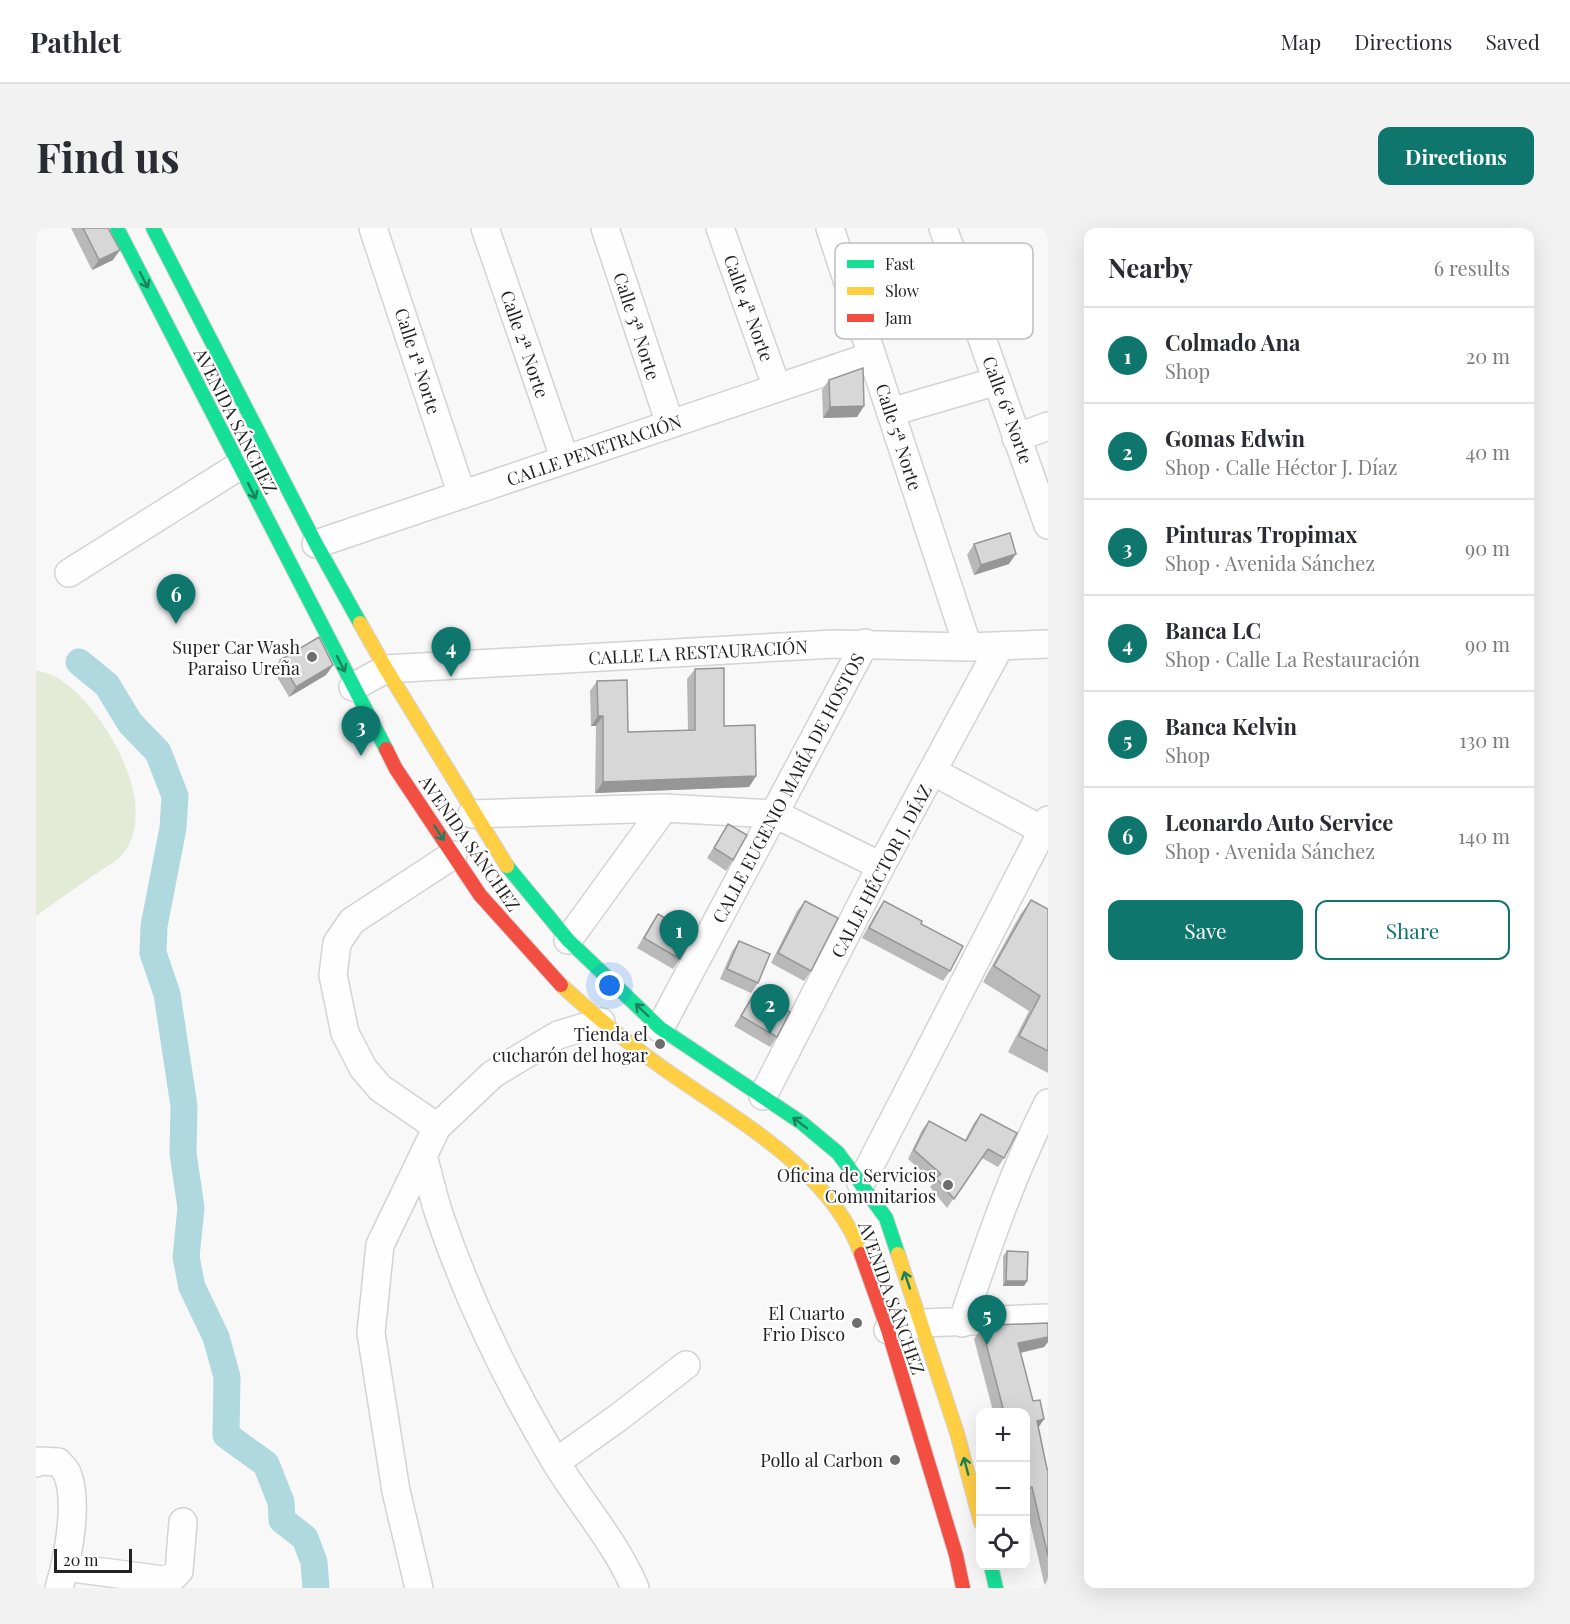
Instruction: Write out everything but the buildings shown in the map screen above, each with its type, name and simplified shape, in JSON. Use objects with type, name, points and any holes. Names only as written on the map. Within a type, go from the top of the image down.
[{"type":"street","name":"AVENIDA SÁNCHEZ","points":[[117,228],[396,769],[480,895],[555,979],[601,1022],[660,1066],[776,1145],[836,1207],[854,1233],[888,1330],[956,1555],[963,1588]]},
{"type":"street","name":"AVENIDA SÁNCHEZ","points":[[153,228],[316,544],[386,669],[500,858],[568,940],[660,1028],[802,1123],[838,1153],[886,1218],[957,1433],[979,1516]]},
{"type":"street","name":"Calle 1ª Norte","points":[[373,228],[462,495]]},
{"type":"street","name":"Calle 2ª Norte","points":[[485,228],[565,460]]},
{"type":"street","name":"Calle 3ª Norte","points":[[605,228],[670,424]]},
{"type":"street","name":"Calle 4ª Norte","points":[[720,228],[777,388]]},
{"type":"street","name":"Calle 5ª Norte","points":[[830,228],[835,243]]},
{"type":"street","name":"Calle 6ª Norte","points":[[943,228],[948,243]]},
{"type":"street","name":"Calle 5ª Norte","points":[[866,339],[968,647]]},
{"type":"street","name":"Calle 6ª Norte","points":[[982,339],[1048,525]]},
{"type":"street","name":"CALLE PENETRACIÓN","points":[[316,544],[872,356]]},
{"type":"street","points":[[891,412],[997,381]]},
{"type":"street","points":[[1016,438],[1048,426]]},
{"type":"street","points":[[69,573],[239,466]]},
{"type":"street","name":"CALLE LA RESTAURACIÓN","points":[[353,687],[386,669],[865,643],[968,647],[1048,644]]},
{"type":"street","name":"CALLE EUGENIO MARÍA DE HOSTOS","points":[[660,1028],[865,643]]},
{"type":"street","name":"CALLE HÉCTOR J. DÍAZ","points":[[763,1096],[881,866],[1000,646]]},
{"type":"street","points":[[861,1182],[1046,828],[933,772]]},
{"type":"street","points":[[568,940],[664,808]]},
{"type":"street","points":[[472,814],[664,808],[775,814],[881,866]]},
{"type":"street","points":[[437,1126],[381,1088],[363,1068],[345,1033],[333,975],[337,943],[352,921],[453,855]]},
{"type":"street","points":[[419,1588],[396,1491],[371,1333],[380,1245],[437,1126],[494,1074],[558,1035],[601,1022]]},
{"type":"street","points":[[962,1323],[998,1214],[1037,1147],[1048,1103]]},
{"type":"street","points":[[423,1156],[440,1217],[472,1298],[510,1379],[556,1462],[623,1561],[635,1588]]},
{"type":"street","points":[[888,1330],[922,1323],[1048,1318]]},
{"type":"street","points":[[556,1462],[686,1365]]},
{"type":"street","points":[[36,1463],[39,1461],[58,1462],[66,1472],[71,1495],[71,1528],[62,1577],[163,1580],[173,1577],[179,1571],[183,1522]]},
{"type":"street","points":[[992,1570],[996,1588]]},
{"type":"green space","points":[[36,670],[53,675],[75,692],[109,733],[132,785],[136,811],[133,834],[122,855],[36,916]]},
{"type":"waterway","points":[[79,662],[107,685],[130,723],[158,752],[175,796],[173,828],[154,926],[153,953],[167,994],[184,1106],[183,1153],[191,1208],[186,1257],[192,1287],[216,1337],[227,1377],[226,1435],[266,1464],[281,1502],[282,1520],[305,1538],[314,1562],[316,1588]]},
{"type":"traffic: fast","points":[[117,228],[386,749]]},
{"type":"traffic: fast","points":[[153,228],[316,544],[360,623]]},
{"type":"traffic: fast","points":[[507,866],[568,940],[660,1028],[802,1123],[838,1153],[886,1218],[898,1254]]},
{"type":"traffic: fast","points":[[992,1570],[996,1588]]},
{"type":"traffic: slow","points":[[360,623],[507,866]]},
{"type":"traffic: slow","points":[[561,985],[634,1047],[746,1125],[803,1170],[827,1196],[847,1224],[861,1254]]},
{"type":"traffic: slow","points":[[898,1254],[957,1433],[979,1516]]},
{"type":"traffic: jam","points":[[386,749],[396,769],[480,895],[561,985]]},
{"type":"traffic: jam","points":[[861,1254],[888,1330],[956,1555],[963,1588]]},
{"type":"place","name":"Leonardo Auto Service","points":[[176,624]]},
{"type":"place","name":"Super Car Wash Paraiso Ureña","points":[[312,657]]},
{"type":"place","name":"Banca LC","points":[[451,677]]},
{"type":"place","name":"Pinturas Tropimax","points":[[361,756]]},
{"type":"place","name":"Colmado Ana","points":[[679,960]]},
{"type":"place","name":"Gomas Edwin","points":[[770,1034]]},
{"type":"place","name":"Tienda el cucharón del hogar","points":[[660,1044]]},
{"type":"place","name":"Oficina de Servicios Comunitarios","points":[[948,1185]]},
{"type":"place","name":"El Cuarto Frio Disco","points":[[857,1323]]},
{"type":"place","name":"Banca Kelvin","points":[[987,1345]]},
{"type":"place","name":"Pollo al Carbon","points":[[895,1460]]}]
